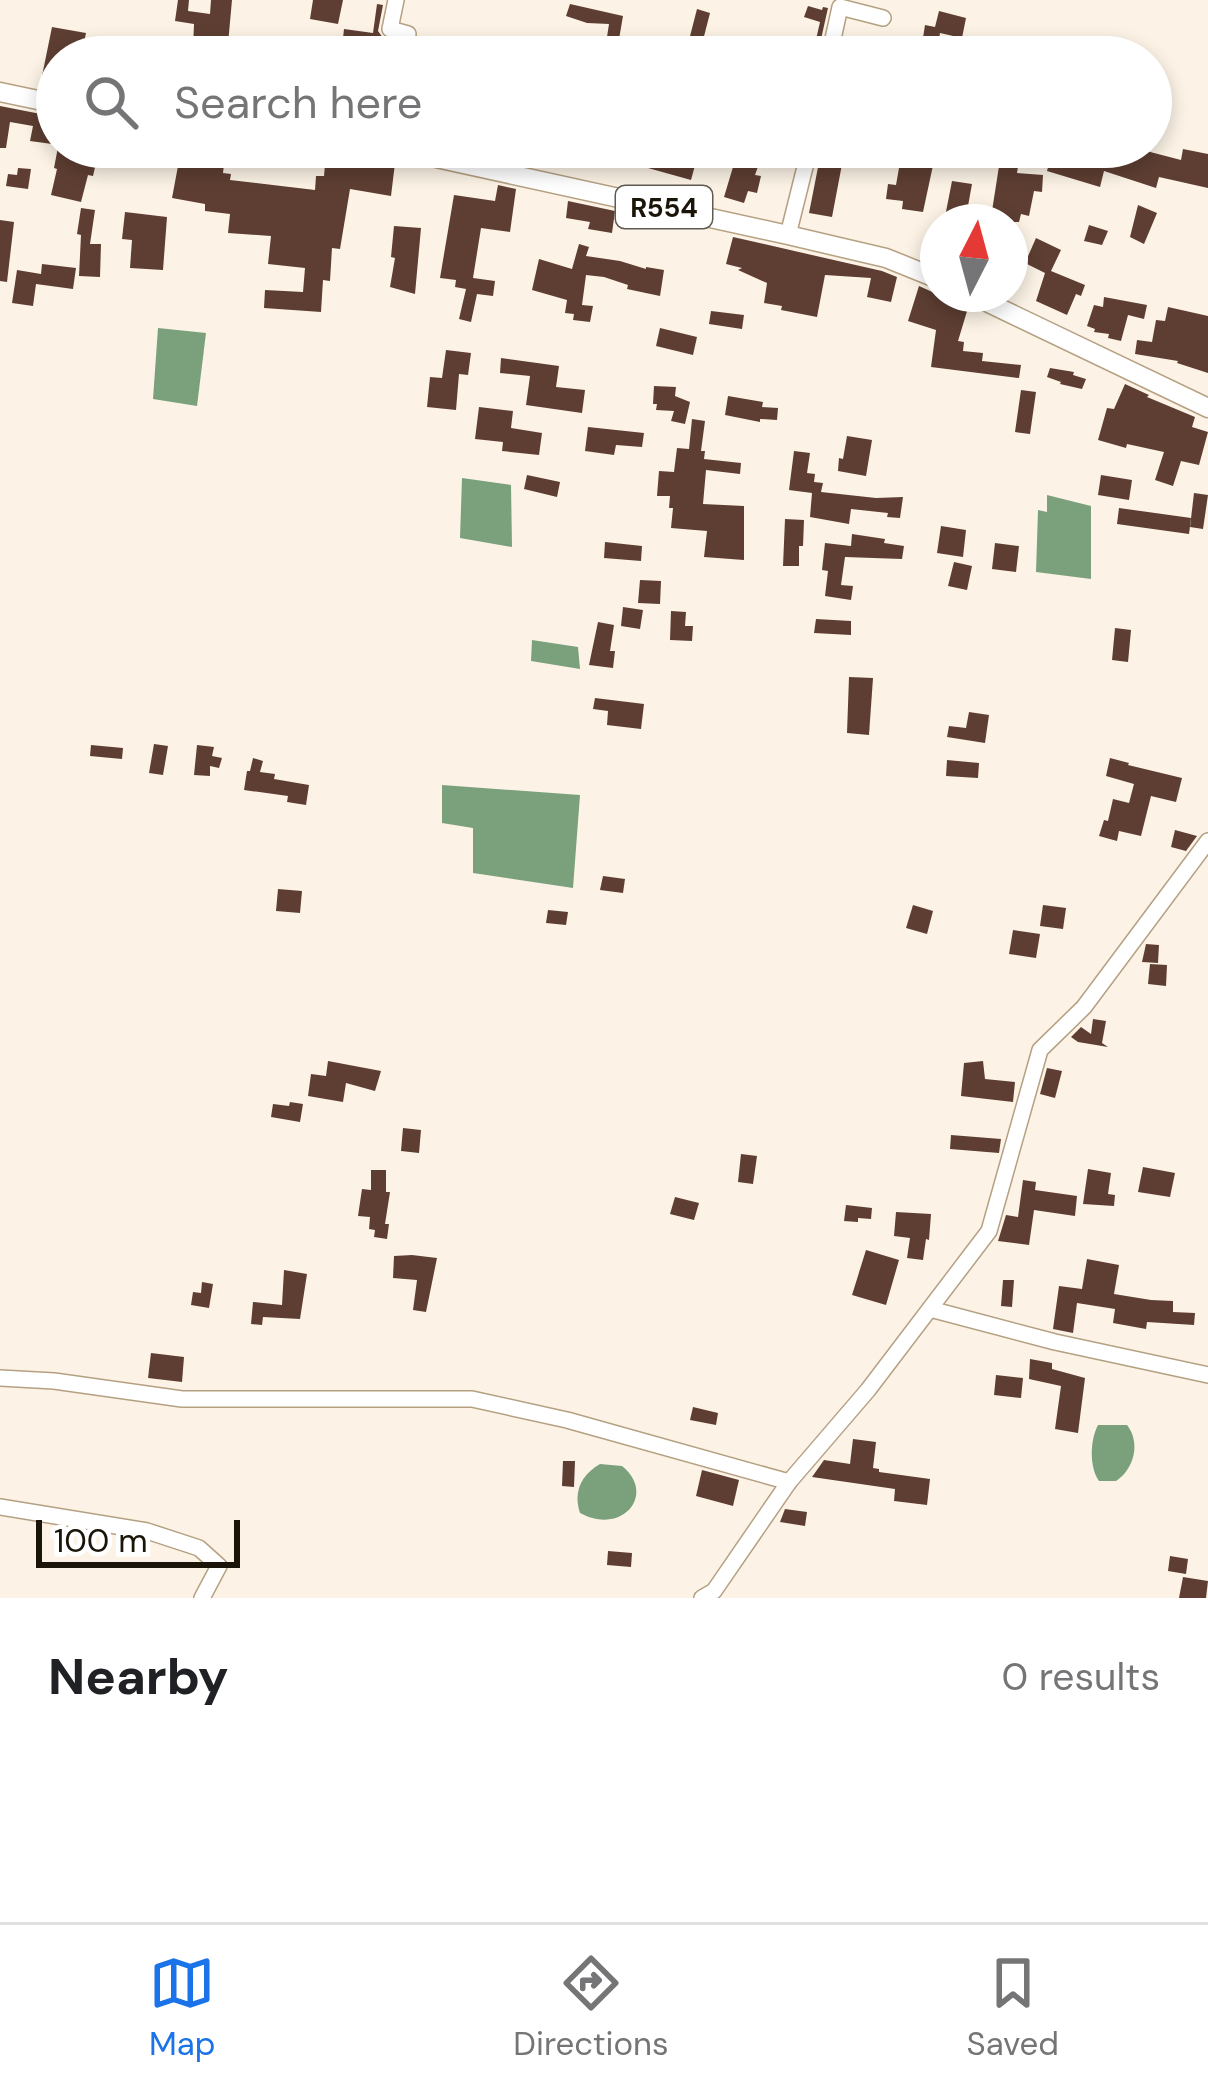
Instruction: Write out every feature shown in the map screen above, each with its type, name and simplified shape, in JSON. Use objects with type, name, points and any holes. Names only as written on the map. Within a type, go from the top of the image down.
[{"type":"main road","points":[[0,92],[36,100]]},
{"type":"main road","name":"R554","points":[[482,168],[886,258],[920,272]]},
{"type":"main road","points":[[1008,312],[1208,408]]},
{"type":"street","points":[[396,0],[390,29],[408,36]]},
{"type":"street","points":[[834,36],[840,7],[883,18]]},
{"type":"street","points":[[788,235],[805,168]]},
{"type":"street","points":[[701,1598],[714,1591],[789,1482],[868,1390],[989,1231],[1040,1050],[1084,1007],[1208,842]]},
{"type":"street","points":[[930,1309],[1208,1375]]},
{"type":"street","points":[[0,1378],[182,1399],[472,1399],[567,1420],[789,1482]]},
{"type":"street","points":[[0,1507],[147,1531],[199,1548],[219,1566],[202,1598]]},
{"type":"shaded area","points":[[158,328],[206,333],[197,406],[153,399]]},
{"type":"shaded area","points":[[462,478],[511,485],[512,547],[460,538]]},
{"type":"shaded area","points":[[1047,495],[1091,506],[1091,579],[1036,572],[1038,510],[1047,512]]},
{"type":"shaded area","points":[[532,640],[578,647],[580,669],[531,661]]},
{"type":"shaded area","points":[[442,785],[580,795],[573,888],[473,873],[473,828],[442,823]]},
{"type":"shaded area","points":[[1098,1425],[1127,1425],[1134,1440],[1134,1455],[1116,1481],[1099,1481],[1094,1468],[1092,1446]]},
{"type":"shaded area","points":[[600,1464],[622,1466],[632,1477],[635,1499],[621,1516],[595,1519],[580,1513],[580,1485]]},
{"type":"building","points":[[178,0],[189,0],[188,11],[210,14],[211,0],[232,0],[229,36],[194,36],[194,24],[175,21]]},
{"type":"building","points":[[313,0],[343,0],[338,24],[310,19]]},
{"type":"building","points":[[377,4],[383,5],[378,31],[382,36],[343,36],[344,29],[373,33]]},
{"type":"building","points":[[570,4],[623,16],[620,36],[607,36],[609,24],[566,16]]},
{"type":"building","points":[[808,6],[828,8],[822,36],[817,36],[820,22],[804,17]]},
{"type":"building","points":[[697,9],[710,13],[704,36],[690,36]]},
{"type":"building","points":[[939,11],[966,18],[962,36],[923,36],[925,25],[935,27]]},
{"type":"building","points":[[52,27],[86,33],[85,36],[50,36]]},
{"type":"building","points":[[0,106],[36,113],[36,142],[30,141],[33,126],[10,122],[6,148],[0,148]]},
{"type":"building","points":[[1183,149],[1208,154],[1208,188],[1159,177],[1156,188],[1104,171],[1100,187],[1047,171],[1172,168],[1172,158],[1181,160]]},
{"type":"building","points":[[18,168],[31,169],[28,189],[6,186],[8,174],[17,175]]},
{"type":"building","points":[[95,168],[93,176],[88,175],[81,202],[51,195],[57,169]]},
{"type":"building","points":[[178,168],[224,168],[223,173],[231,174],[230,180],[315,190],[316,176],[324,176],[325,168],[394,168],[391,196],[350,189],[340,249],[332,248],[330,281],[323,280],[321,312],[264,308],[265,290],[303,292],[305,268],[268,264],[271,236],[228,233],[230,214],[205,211],[205,204],[172,198]]},
{"type":"building","points":[[648,168],[694,168],[691,180]]},
{"type":"building","points":[[733,168],[757,168],[755,175],[761,176],[757,193],[748,191],[744,203],[724,197]]},
{"type":"building","points":[[818,168],[841,168],[832,217],[809,213]]},
{"type":"building","points":[[899,168],[932,168],[920,212],[902,209],[903,201],[886,199],[888,184],[896,185]]},
{"type":"building","points":[[999,168],[1043,175],[1042,192],[1034,191],[1029,216],[1028,204],[993,204]]},
{"type":"building","points":[[952,181],[972,184],[968,204],[948,204]]},
{"type":"building","points":[[498,185],[516,189],[510,232],[481,228],[473,278],[495,281],[493,296],[477,294],[471,322],[459,319],[466,289],[455,287],[456,280],[440,278],[454,195],[495,201]]},
{"type":"building","points":[[568,201],[615,211],[612,233],[588,229],[590,222],[566,218]]},
{"type":"building","points":[[1138,205],[1157,213],[1144,244],[1130,237]]},
{"type":"building","points":[[81,208],[95,210],[90,244],[101,244],[100,277],[79,276]]},
{"type":"building","points":[[125,212],[167,217],[163,270],[130,268],[132,240],[122,239]]},
{"type":"building","points":[[0,220],[14,222],[7,282],[0,281]]},
{"type":"building","points":[[1089,225],[1108,231],[1102,245],[1084,241]]},
{"type":"building","points":[[394,226],[421,228],[415,294],[390,287]]},
{"type":"building","points":[[733,237],[897,277],[891,302],[867,297],[871,278],[825,275],[817,317],[781,310],[782,306],[764,303],[767,283],[726,264]]},
{"type":"building","points":[[1036,238],[1061,250],[1051,271],[1085,285],[1067,315],[1036,301],[1045,273],[1028,264]]},
{"type":"building","points":[[579,244],[589,247],[586,256],[664,270],[660,296],[586,275],[582,305],[593,306],[590,322],[573,320],[574,314],[565,313],[567,300],[532,290],[539,259],[572,269]]},
{"type":"building","points":[[42,264],[76,268],[73,289],[36,284],[33,306],[12,303],[17,270],[41,274]]},
{"type":"building","points":[[919,286],[920,312],[967,312],[958,341],[964,342],[963,351],[983,353],[982,361],[1021,365],[1019,378],[931,367],[936,330],[908,321]]},
{"type":"building","points":[[1104,297],[1147,305],[1144,319],[1128,315],[1121,341],[1087,326],[1094,305],[1103,307]]},
{"type":"building","points":[[1168,307],[1208,316],[1208,373],[1178,361],[1135,354],[1137,340],[1152,342],[1156,320],[1165,321]]},
{"type":"building","points":[[711,311],[744,315],[742,329],[709,324]]},
{"type":"building","points":[[660,328],[697,337],[693,355],[656,346]]},
{"type":"building","points":[[446,350],[471,353],[468,375],[459,374],[456,410],[427,407],[430,377],[442,378]]},
{"type":"building","points":[[501,358],[559,366],[556,387],[585,390],[582,413],[526,405],[530,376],[500,373]]},
{"type":"building","points":[[1050,368],[1086,379],[1082,389],[1047,377]]},
{"type":"building","points":[[1125,384],[1195,417],[1192,427],[1208,432],[1199,465],[1181,461],[1173,486],[1155,480],[1164,452],[1098,440],[1107,408],[1114,409]]},
{"type":"building","points":[[654,386],[676,387],[675,396],[690,402],[685,424],[671,421],[674,411],[656,410]]},
{"type":"building","points":[[1021,390],[1036,392],[1030,434],[1015,432]]},
{"type":"building","points":[[728,396],[778,408],[777,420],[760,422],[725,415]]},
{"type":"building","points":[[479,407],[513,411],[511,428],[542,433],[539,455],[502,451],[503,442],[475,439]]},
{"type":"building","points":[[692,419],[705,421],[704,459],[741,463],[740,474],[706,470],[703,504],[744,506],[744,560],[704,557],[707,531],[671,528],[670,496],[657,496],[659,471],[674,472],[677,448],[689,449]]},
{"type":"building","points":[[588,427],[644,433],[642,447],[616,445],[614,455],[585,451]]},
{"type":"building","points":[[847,436],[872,440],[866,476],[838,471]]},
{"type":"building","points":[[794,451],[810,453],[807,473],[815,474],[814,482],[823,483],[821,492],[903,497],[900,518],[851,509],[849,524],[810,517],[812,493],[789,490]]},
{"type":"building","points":[[527,475],[560,482],[557,497],[524,489]]},
{"type":"building","points":[[1101,475],[1132,480],[1129,500],[1098,495]]},
{"type":"building","points":[[1194,493],[1208,495],[1203,529],[1190,527]]},
{"type":"building","points":[[1119,508],[1191,518],[1189,534],[1117,524]]},
{"type":"building","points":[[785,519],[804,520],[799,566],[783,566]]},
{"type":"building","points":[[941,526],[966,530],[963,557],[937,553]]},
{"type":"building","points":[[852,534],[904,546],[902,559],[845,557],[841,585],[853,586],[851,600],[825,596],[825,543],[851,546]]},
{"type":"building","points":[[605,542],[642,546],[641,561],[604,558]]},
{"type":"building","points":[[995,543],[1019,546],[1016,572],[992,569]]},
{"type":"building","points":[[954,562],[972,566],[967,590],[948,586]]},
{"type":"building","points":[[640,580],[661,581],[660,604],[638,603]]},
{"type":"building","points":[[623,607],[643,610],[640,629],[621,626]]},
{"type":"building","points":[[671,611],[686,612],[685,626],[693,626],[692,641],[670,640]]},
{"type":"building","points":[[816,619],[851,621],[851,635],[814,633]]},
{"type":"building","points":[[598,622],[614,625],[613,668],[589,665]]},
{"type":"building","points":[[1115,628],[1131,630],[1128,662],[1112,660]]},
{"type":"building","points":[[849,677],[873,678],[869,735],[847,733]]},
{"type":"building","points":[[595,698],[644,704],[641,729],[607,725],[608,711],[593,709]]},
{"type":"building","points":[[969,712],[989,715],[985,743],[947,737],[949,726],[966,728]]},
{"type":"building","points":[[154,744],[168,746],[163,775],[149,773]]},
{"type":"building","points":[[91,745],[123,748],[122,759],[90,756]]},
{"type":"building","points":[[197,745],[214,747],[212,756],[222,758],[219,768],[210,766],[210,776],[194,775]]},
{"type":"building","points":[[253,758],[263,761],[260,772],[275,774],[274,779],[309,785],[306,805],[287,802],[288,796],[244,790]]},
{"type":"building","points":[[1110,758],[1182,778],[1176,802],[1151,796],[1141,836],[1119,831],[1117,841],[1099,836],[1113,799],[1129,803],[1134,784],[1106,776]]},
{"type":"building","points":[[947,760],[979,763],[978,778],[946,776]]},
{"type":"building","points":[[1175,830],[1197,836],[1186,851],[1171,847]]},
{"type":"building","points":[[603,876],[625,879],[623,893],[600,890]]},
{"type":"building","points":[[278,889],[302,891],[300,913],[276,911]]},
{"type":"building","points":[[913,905],[933,911],[927,934],[906,928]]},
{"type":"building","points":[[1043,905],[1066,908],[1063,929],[1040,926]]},
{"type":"building","points":[[548,910],[568,912],[566,925],[546,923]]},
{"type":"building","points":[[1013,930],[1040,934],[1036,958],[1009,954]]},
{"type":"building","points":[[1146,944],[1159,945],[1158,963],[1142,962]]},
{"type":"building","points":[[1150,964],[1167,965],[1166,986],[1148,984]]},
{"type":"building","points":[[1093,1019],[1106,1021],[1102,1043],[1108,1047],[1071,1037],[1081,1027],[1091,1034]]},
{"type":"building","points":[[328,1061],[381,1071],[375,1091],[346,1083],[343,1102],[308,1096],[311,1074],[326,1076]]},
{"type":"building","points":[[983,1061],[985,1079],[1015,1082],[1013,1102],[961,1096],[964,1063]]},
{"type":"building","points":[[1047,1068],[1062,1071],[1055,1098],[1040,1094]]},
{"type":"building","points":[[290,1102],[303,1104],[300,1122],[271,1117],[273,1104],[289,1106]]},
{"type":"building","points":[[403,1128],[421,1130],[419,1153],[401,1151]]},
{"type":"building","points":[[951,1135],[1001,1139],[999,1153],[950,1149]]},
{"type":"building","points":[[741,1154],[757,1156],[753,1184],[738,1182]]},
{"type":"building","points":[[1143,1167],[1175,1173],[1170,1197],[1138,1192]]},
{"type":"building","points":[[1088,1169],[1111,1173],[1108,1194],[1115,1195],[1114,1206],[1083,1204]]},
{"type":"building","points":[[371,1170],[386,1170],[386,1192],[390,1192],[387,1239],[374,1237],[370,1217],[358,1216],[362,1189],[371,1190]]},
{"type":"building","points":[[1023,1180],[1036,1182],[1035,1190],[1077,1196],[1075,1216],[1034,1210],[1029,1245],[998,1241],[1006,1215],[1018,1217]]},
{"type":"building","points":[[675,1197],[699,1203],[694,1220],[670,1214]]},
{"type":"building","points":[[846,1205],[872,1208],[871,1219],[844,1221]]},
{"type":"building","points":[[896,1212],[931,1214],[923,1260],[907,1258],[910,1238],[894,1236]]},
{"type":"building","points":[[866,1250],[899,1260],[886,1305],[852,1295]]},
{"type":"building","points":[[394,1256],[437,1258],[426,1312],[413,1310],[417,1280],[393,1278]]},
{"type":"building","points":[[1087,1259],[1119,1265],[1114,1294],[1173,1301],[1173,1312],[1195,1313],[1194,1325],[1147,1322],[1146,1329],[1113,1323],[1115,1309],[1077,1303],[1073,1333],[1053,1329],[1059,1286],[1082,1289]]},
{"type":"building","points":[[284,1270],[307,1274],[300,1319],[263,1317],[262,1325],[251,1324],[253,1302],[282,1305]]},
{"type":"building","points":[[1003,1280],[1014,1280],[1012,1307],[1001,1306]]},
{"type":"building","points":[[202,1282],[213,1284],[209,1308],[191,1305],[193,1292],[201,1293]]},
{"type":"building","points":[[151,1353],[184,1357],[182,1382],[148,1378]]},
{"type":"building","points":[[1030,1359],[1085,1378],[1078,1433],[1055,1429],[1061,1386],[1029,1379]]},
{"type":"building","points":[[996,1375],[1023,1378],[1021,1398],[994,1395]]},
{"type":"building","points":[[693,1407],[718,1413],[716,1425],[690,1420]]},
{"type":"building","points":[[853,1439],[876,1442],[873,1468],[879,1472],[930,1479],[927,1505],[894,1501],[895,1489],[812,1477],[824,1460],[850,1464]]},
{"type":"building","points":[[563,1461],[575,1461],[574,1487],[562,1486]]},
{"type":"building","points":[[702,1470],[739,1480],[733,1506],[696,1496]]},
{"type":"building","points":[[785,1509],[807,1512],[805,1526],[780,1522]]},
{"type":"building","points":[[608,1551],[632,1553],[631,1567],[607,1565]]},
{"type":"building","points":[[1170,1556],[1188,1559],[1186,1574],[1168,1571]]},
{"type":"building","points":[[1183,1577],[1208,1581],[1206,1598],[1179,1598]]}]
